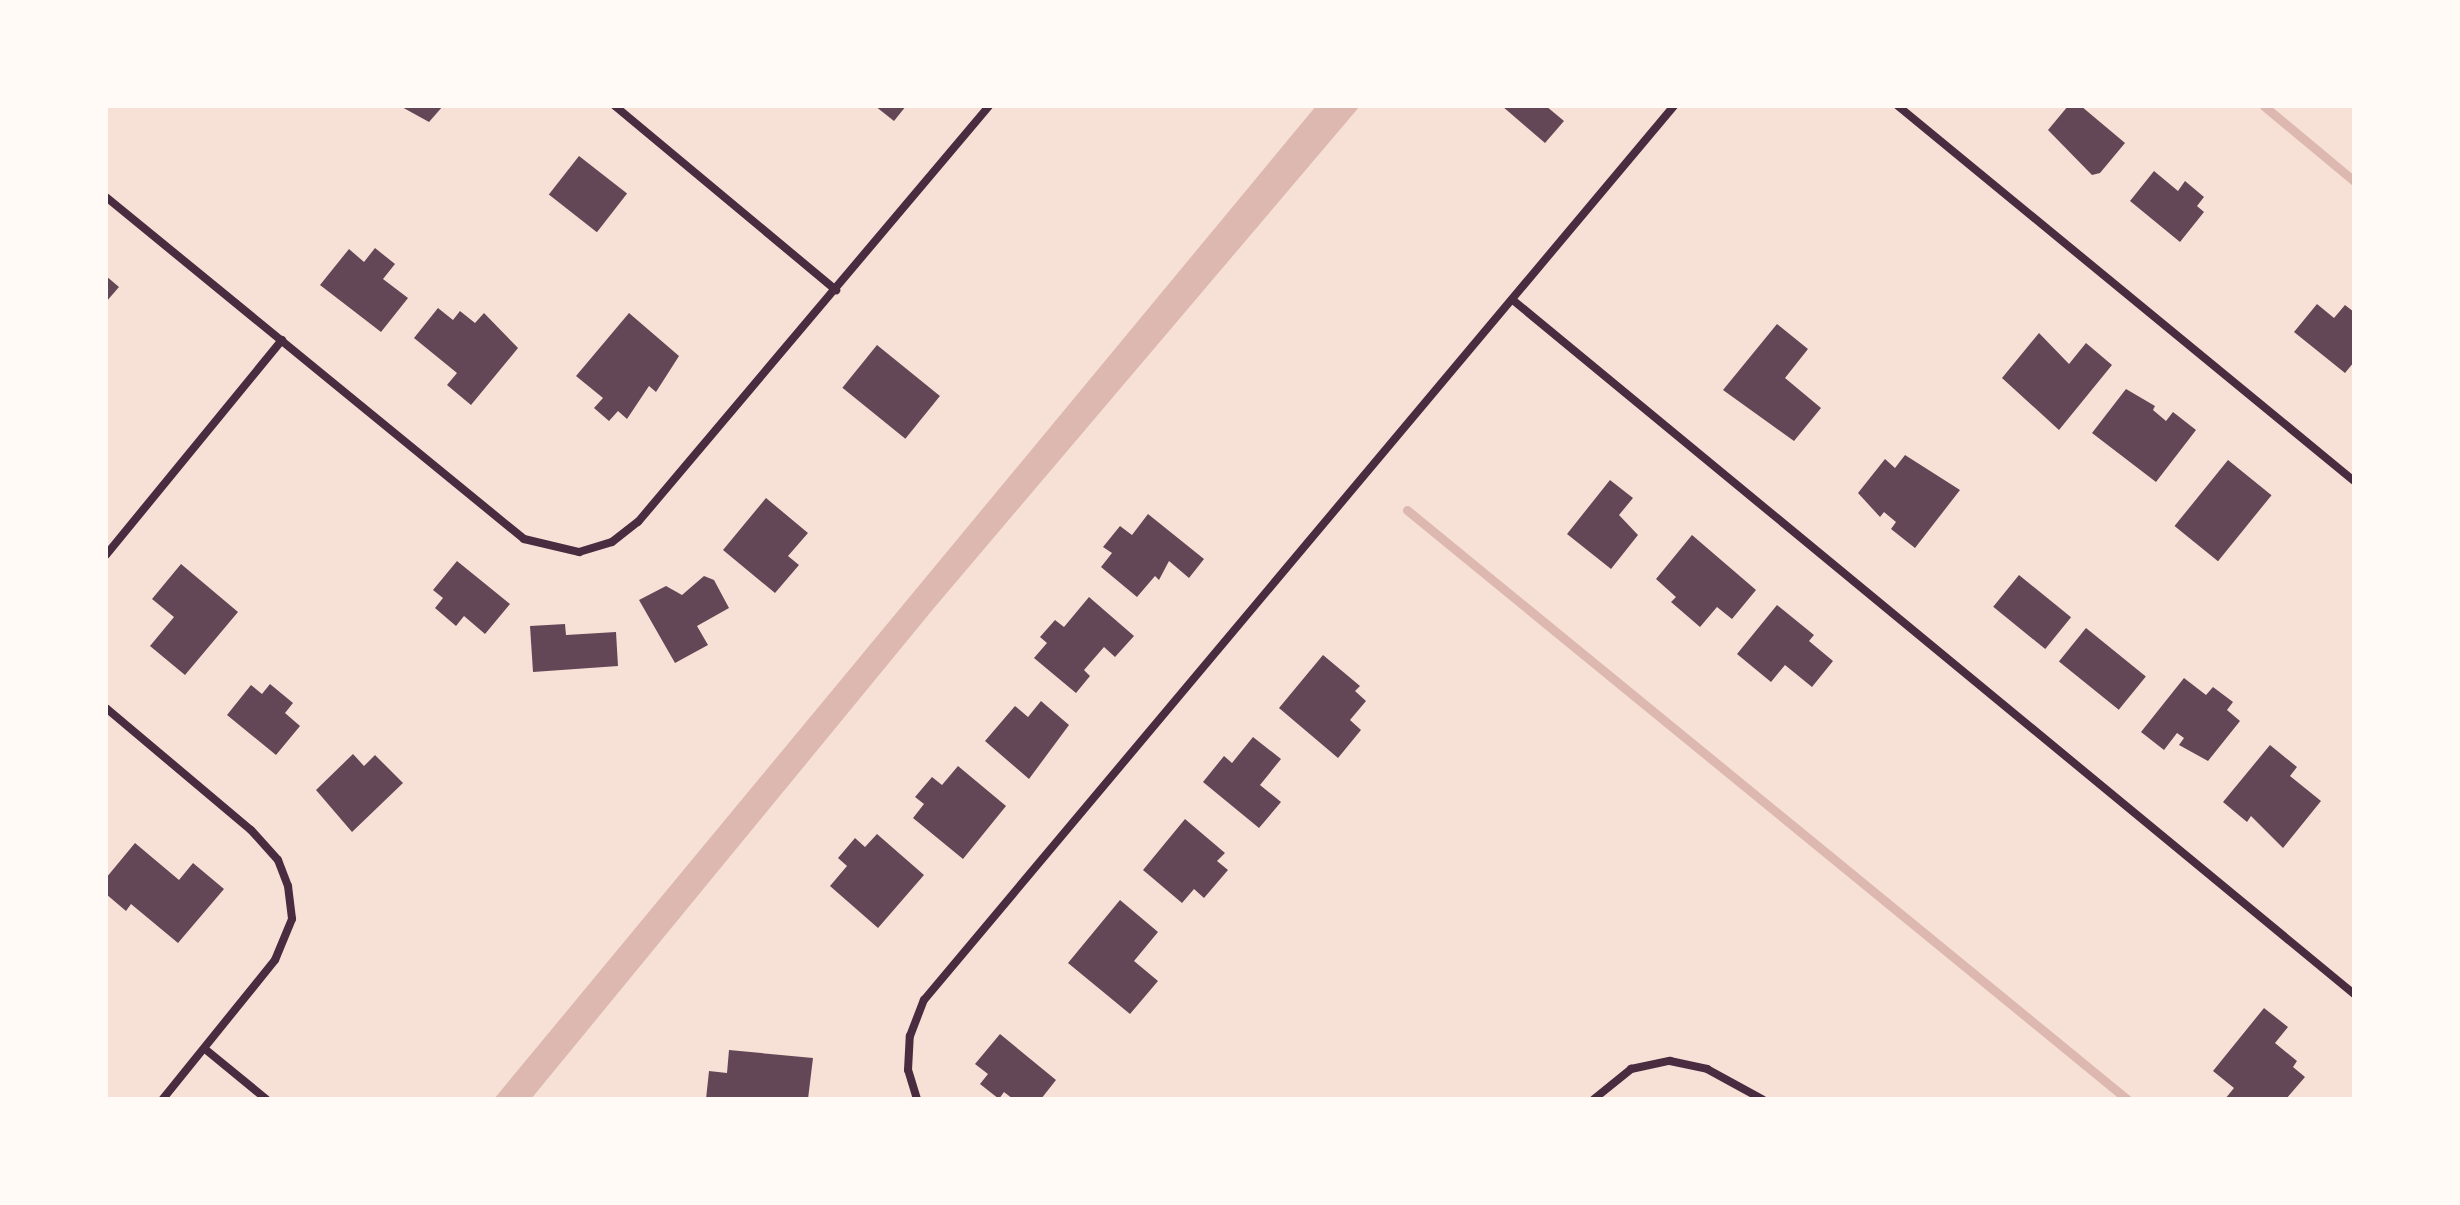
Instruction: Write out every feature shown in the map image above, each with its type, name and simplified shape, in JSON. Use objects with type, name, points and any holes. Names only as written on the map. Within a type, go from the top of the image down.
[{"type":"street","points":[[615,106],[836,290]]},
{"type":"street","points":[[106,197],[524,539],[579,552],[612,542],[638,522],[989,106]]},
{"type":"street","points":[[917,1099],[908,1070],[910,1036],[924,1000],[1514,301],[1674,106]]},
{"type":"street","points":[[1898,106],[2354,481]]},
{"type":"street","points":[[1514,301],[2354,994]]},
{"type":"street","points":[[106,555],[282,340]]},
{"type":"street","points":[[106,708],[251,830],[278,860],[288,886],[292,919],[275,960],[163,1099]]},
{"type":"street","points":[[205,1049],[266,1099]]},
{"type":"street","points":[[1594,1099],[1631,1069],[1670,1061],[1707,1069],[1762,1099]]},
{"type":"shaded area","points":[[1316,106],[1360,106],[934,608],[531,1099],[494,1099]]},
{"type":"building","points":[[400,106],[443,106],[429,122]]},
{"type":"building","points":[[875,106],[906,106],[894,121]]},
{"type":"building","points":[[1502,106],[1546,106],[1564,121],[1545,143]]},
{"type":"building","points":[[2068,106],[2081,106],[2125,143],[2100,173],[2092,175],[2048,130]]},
{"type":"building","points":[[579,156],[627,194],[597,232],[549,195]]},
{"type":"building","points":[[2154,171],[2178,191],[2185,181],[2204,197],[2197,206],[2204,212],[2180,242],[2130,201]]},
{"type":"building","points":[[375,248],[395,264],[383,279],[408,298],[381,332],[320,285],[349,249],[364,262]]},
{"type":"building","points":[[106,276],[119,287],[106,302]]},
{"type":"building","points":[[2317,304],[2334,318],[2345,305],[2354,312],[2354,362],[2345,373],[2294,332]]},
{"type":"building","points":[[438,308],[453,320],[460,311],[475,323],[484,313],[518,348],[471,405],[447,385],[457,373],[414,338]]},
{"type":"building","points":[[629,313],[679,356],[656,392],[649,386],[627,419],[618,411],[609,421],[594,408],[603,398],[576,376]]},
{"type":"building","points":[[1777,324],[1808,349],[1785,378],[1821,408],[1794,441],[1723,390]]},
{"type":"building","points":[[2039,333],[2069,364],[2086,343],[2112,365],[2059,430],[2002,378]]},
{"type":"building","points":[[877,345],[940,396],[905,439],[842,388]]},
{"type":"building","points":[[2126,389],[2155,406],[2153,410],[2166,421],[2173,412],[2196,430],[2156,482],[2092,433]]},
{"type":"building","points":[[1905,455],[1960,490],[1915,548],[1891,529],[1896,522],[1884,512],[1880,517],[1858,493],[1885,459],[1895,468]]},
{"type":"building","points":[[2228,460],[2272,495],[2218,561],[2175,526]]},
{"type":"building","points":[[1610,480],[1633,498],[1619,515],[1638,535],[1611,569],[1567,534]]},
{"type":"building","points":[[766,498],[808,533],[788,556],[799,565],[775,593],[723,550]]},
{"type":"building","points":[[1148,514],[1204,559],[1189,578],[1169,561],[1159,580],[1155,576],[1137,597],[1101,567],[1112,553],[1103,547],[1120,526],[1132,535]]},
{"type":"building","points":[[1692,535],[1756,590],[1732,619],[1717,607],[1700,627],[1671,602],[1676,597],[1656,579]]},
{"type":"building","points":[[457,561],[510,604],[485,634],[464,616],[456,626],[435,608],[443,598],[433,590]]},
{"type":"building","points":[[181,564],[238,612],[185,675],[150,646],[174,617],[152,599]]},
{"type":"building","points":[[2019,575],[2071,617],[2045,649],[1993,607]]},
{"type":"building","points":[[704,576],[714,580],[729,608],[697,626],[708,645],[675,663],[639,600],[666,586],[682,595]]},
{"type":"building","points":[[1089,597],[1134,636],[1115,657],[1104,647],[1084,670],[1090,676],[1076,693],[1034,658],[1047,643],[1040,637],[1055,620],[1064,627]]},
{"type":"building","points":[[1777,605],[1814,635],[1809,641],[1833,661],[1812,687],[1785,665],[1771,682],[1737,654]]},
{"type":"building","points":[[565,624],[566,635],[616,632],[618,666],[533,672],[530,626]]},
{"type":"building","points":[[2086,628],[2146,676],[2119,710],[2059,661]]},
{"type":"building","points":[[1323,655],[1360,686],[1355,691],[1366,701],[1350,720],[1361,730],[1338,758],[1279,708]]},
{"type":"building","points":[[2184,678],[2206,695],[2213,687],[2233,702],[2227,710],[2240,721],[2208,761],[2179,745],[2184,738],[2177,733],[2164,750],[2141,732]]},
{"type":"building","points":[[270,684],[293,703],[285,713],[300,726],[276,755],[227,715],[251,685],[262,694]]},
{"type":"building","points":[[1041,701],[1069,725],[1029,779],[985,741],[1015,706],[1028,717]]},
{"type":"building","points":[[1253,737],[1281,759],[1260,785],[1281,802],[1259,828],[1203,782],[1224,756],[1232,763]]},
{"type":"building","points":[[2270,745],[2297,767],[2290,776],[2321,801],[2283,848],[2251,816],[2247,822],[2223,802]]},
{"type":"building","points":[[353,754],[364,766],[375,755],[403,783],[352,832],[316,790]]},
{"type":"building","points":[[958,766],[1006,806],[963,859],[913,818],[924,804],[915,797],[932,777],[942,785]]},
{"type":"building","points":[[1185,819],[1225,853],[1217,861],[1228,870],[1204,898],[1194,889],[1182,903],[1143,870]]},
{"type":"building","points":[[877,834],[924,875],[878,928],[830,886],[847,866],[838,858],[855,838],[865,847]]},
{"type":"building","points":[[135,843],[179,880],[193,863],[224,889],[178,943],[131,904],[126,911],[106,894],[106,878]]},
{"type":"building","points":[[1120,900],[1158,932],[1134,961],[1158,981],[1130,1014],[1068,963]]},
{"type":"building","points":[[2264,1008],[2288,1027],[2275,1043],[2297,1061],[2293,1067],[2305,1077],[2286,1099],[2225,1099],[2234,1088],[2213,1071]]},
{"type":"building","points":[[1000,1034],[1056,1080],[1041,1099],[1013,1099],[1004,1092],[999,1099],[980,1084],[988,1074],[975,1064]]},
{"type":"building","points":[[729,1050],[813,1058],[808,1099],[706,1099],[709,1071],[727,1073]]},
{"type":"waterway","points":[[2264,106],[2354,181]]},
{"type":"waterway","points":[[1407,510],[2127,1099]]}]
